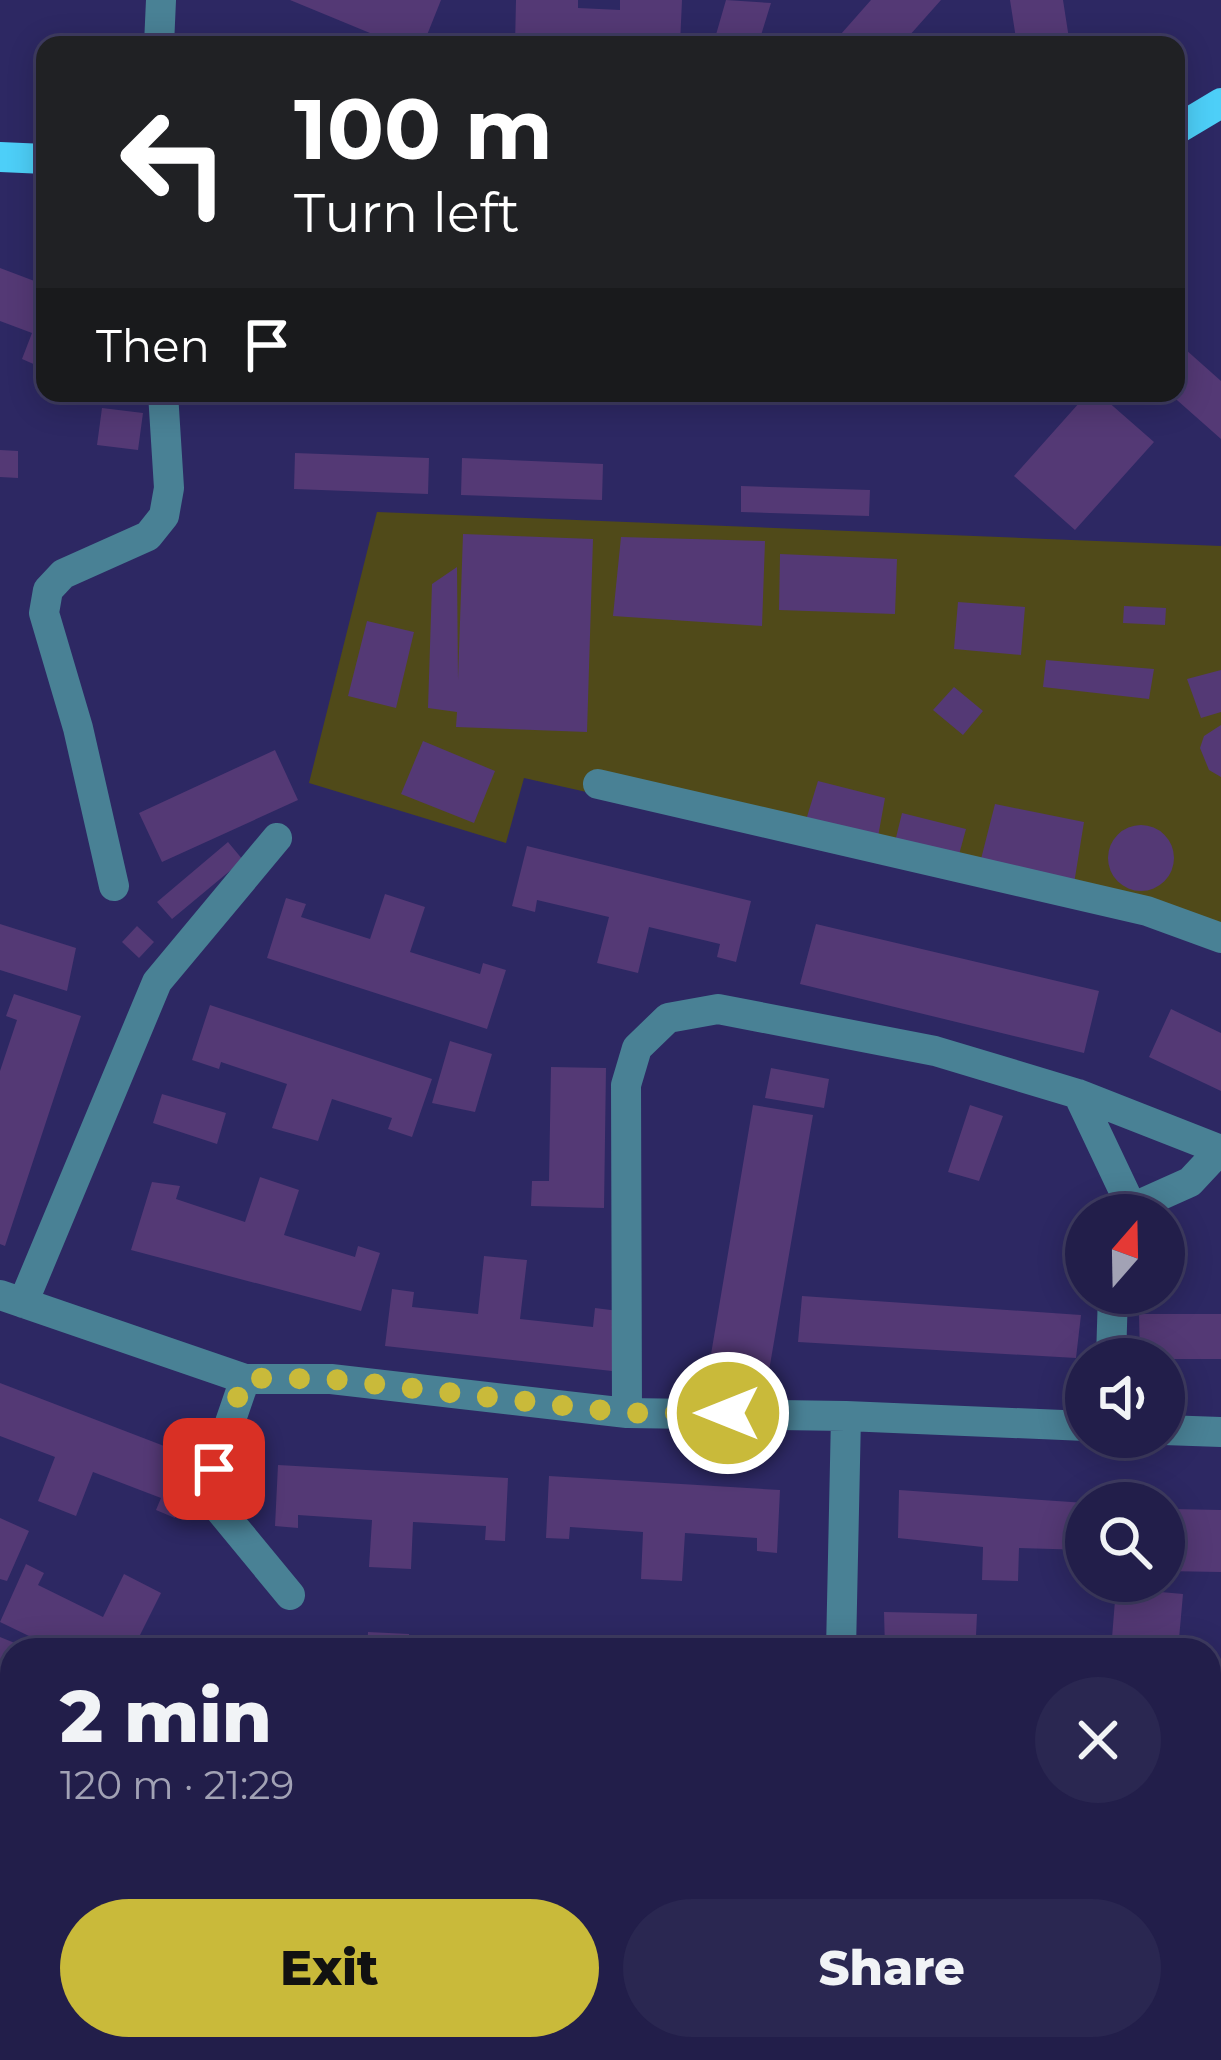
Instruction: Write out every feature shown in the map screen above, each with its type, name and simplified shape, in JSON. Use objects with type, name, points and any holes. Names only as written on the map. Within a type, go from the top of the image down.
[{"type":"main road","points":[[1185,125],[1221,103]]},
{"type":"main road","points":[[0,157],[36,159]]},
{"type":"street","points":[[159,36],[161,0]]},
{"type":"street","points":[[114,886],[78,728],[44,613],[48,590],[63,574],[148,536],[164,516],[169,488],[164,402]]},
{"type":"street","points":[[598,784],[1147,911],[1221,938]]},
{"type":"street","points":[[277,838],[157,982],[11,1299],[244,1378],[331,1379],[627,1413],[1065,1425]]},
{"type":"street","points":[[627,1413],[626,1085],[638,1048],[668,1018],[718,1009],[935,1052],[1078,1094],[1221,1150],[1190,1182],[1166,1194]]},
{"type":"street","points":[[1078,1094],[1123,1194]]},
{"type":"street","points":[[244,1378],[214,1469],[220,1510],[290,1595]]},
{"type":"street","points":[[841,1638],[846,1416]]},
{"type":"street","points":[[1185,1431],[1221,1432]]},
{"type":"shaded area","points":[[377,512],[1221,546],[1221,946],[1158,920],[524,778],[506,843],[309,783]]},
{"type":"building","points":[[290,0],[441,0],[427,36],[377,36]]},
{"type":"building","points":[[516,0],[578,0],[578,8],[620,10],[620,0],[682,0],[680,36],[515,36]]},
{"type":"building","points":[[726,0],[771,3],[761,36],[716,36]]},
{"type":"building","points":[[871,0],[941,0],[909,36],[841,34]]},
{"type":"building","points":[[1010,0],[1063,0],[1069,36],[1016,36]]},
{"type":"building","points":[[0,268],[36,282],[36,365],[22,359],[32,333],[0,321]]},
{"type":"building","points":[[1185,349],[1221,381],[1221,439],[1179,402],[1185,402]]},
{"type":"building","points":[[1080,402],[1108,402],[1154,442],[1075,530],[1014,476]]},
{"type":"building","points":[[102,408],[143,413],[138,450],[97,445]]},
{"type":"building","points":[[0,450],[18,451],[18,478],[0,477]]},
{"type":"building","points":[[295,453],[429,458],[428,494],[294,489]]},
{"type":"building","points":[[462,458],[603,464],[602,500],[461,495]]},
{"type":"building","points":[[741,486],[870,490],[869,516],[741,512]]},
{"type":"building","points":[[463,534],[593,539],[587,732],[456,727],[457,712],[428,708],[432,584],[457,567],[458,680]]},
{"type":"building","points":[[621,537],[765,541],[762,626],[613,616]]},
{"type":"building","points":[[780,554],[897,559],[895,614],[779,610]]},
{"type":"building","points":[[958,602],[1025,607],[1021,655],[954,649]]},
{"type":"building","points":[[1124,606],[1166,608],[1165,625],[1123,623]]},
{"type":"building","points":[[367,621],[414,632],[396,708],[348,696]]},
{"type":"building","points":[[1046,660],[1154,669],[1149,699],[1043,687]]},
{"type":"building","points":[[1221,670],[1221,712],[1201,718],[1187,679]]},
{"type":"building","points":[[954,687],[983,711],[963,735],[933,710]]},
{"type":"building","points":[[1221,725],[1221,777],[1209,770],[1200,748],[1204,736]]},
{"type":"building","points":[[423,741],[495,771],[474,823],[401,794]]},
{"type":"building","points":[[275,750],[298,800],[162,862],[139,813]]},
{"type":"building","points":[[818,781],[885,798],[876,848],[802,833]]},
{"type":"building","points":[[995,804],[1084,822],[1073,890],[980,863]]},
{"type":"building","points":[[902,813],[966,829],[957,862],[894,846]]},
{"type":"building","points":[[1141,825],[1164,835],[1174,858],[1164,881],[1141,891],[1118,881],[1108,858],[1118,835]]},
{"type":"building","points":[[228,842],[243,860],[172,919],[157,902]]},
{"type":"building","points":[[527,846],[751,901],[736,962],[717,957],[720,944],[649,927],[638,973],[597,963],[609,917],[537,900],[535,912],[512,906]]},
{"type":"building","points":[[385,894],[425,907],[410,952],[480,974],[483,963],[506,970],[487,1029],[267,958],[286,898],[306,904],[301,917],[370,939]]},
{"type":"building","points":[[0,924],[76,948],[67,991],[0,970]]},
{"type":"building","points":[[816,924],[1099,991],[1084,1053],[800,984]]},
{"type":"building","points":[[137,926],[154,942],[139,958],[122,942]]},
{"type":"building","points":[[14,994],[81,1016],[5,1246],[0,1244],[0,1071],[17,1020],[6,1016]]},
{"type":"building","points":[[210,1005],[432,1079],[412,1137],[388,1129],[392,1118],[332,1099],[318,1141],[272,1128],[287,1084],[221,1062],[219,1069],[192,1060]]},
{"type":"building","points":[[1171,1009],[1221,1033],[1221,1091],[1149,1057]]},
{"type":"building","points":[[450,1041],[492,1054],[475,1112],[432,1103]]},
{"type":"building","points":[[551,1067],[606,1068],[604,1208],[531,1206],[532,1181],[549,1181]]},
{"type":"building","points":[[771,1068],[829,1079],[824,1108],[765,1098]]},
{"type":"building","points":[[162,1094],[226,1113],[217,1144],[153,1123]]},
{"type":"building","points":[[753,1105],[813,1115],[765,1394],[706,1384]]},
{"type":"building","points":[[970,1105],[1003,1116],[979,1181],[948,1172]]},
{"type":"building","points":[[260,1177],[299,1190],[284,1235],[355,1257],[358,1246],[380,1253],[361,1311],[131,1250],[152,1182],[180,1186],[176,1199],[245,1222]]},
{"type":"building","points":[[484,1256],[527,1260],[520,1319],[593,1327],[595,1308],[619,1311],[612,1371],[385,1346],[392,1289],[414,1292],[412,1307],[478,1314]]},
{"type":"building","points":[[802,1296],[1081,1315],[1078,1338],[1065,1338],[1065,1357],[798,1342]]},
{"type":"building","points":[[1139,1314],[1221,1314],[1221,1359],[1185,1359],[1185,1338],[1140,1338]]},
{"type":"building","points":[[0,1383],[198,1459],[175,1518],[156,1510],[161,1498],[93,1472],[76,1516],[38,1501],[55,1457],[0,1436]]},
{"type":"building","points":[[278,1465],[508,1478],[505,1541],[485,1540],[486,1526],[413,1522],[411,1569],[369,1567],[372,1520],[298,1515],[298,1528],[275,1526]]},
{"type":"building","points":[[549,1476],[780,1490],[777,1553],[757,1551],[757,1538],[685,1533],[682,1581],[641,1579],[643,1532],[570,1527],[569,1539],[546,1538]]},
{"type":"building","points":[[899,1490],[1065,1502],[1065,1549],[1019,1548],[1018,1581],[982,1580],[983,1547],[898,1538]]},
{"type":"building","points":[[1185,1509],[1221,1510],[1221,1572],[1185,1571]]},
{"type":"building","points":[[0,1518],[29,1531],[7,1581],[0,1579]]},
{"type":"building","points":[[26,1564],[44,1573],[38,1585],[103,1617],[124,1574],[161,1593],[140,1635],[146,1638],[33,1638],[0,1622]]},
{"type":"building","points":[[1115,1602],[1182,1602],[1179,1638],[1112,1638]]},
{"type":"building","points":[[884,1612],[977,1614],[976,1636],[885,1638]]},
{"type":"building","points":[[368,1632],[409,1634],[409,1638],[368,1638]]},
{"type":"route","points":[[214,1469],[244,1378],[331,1379],[627,1413],[728,1413]]}]
